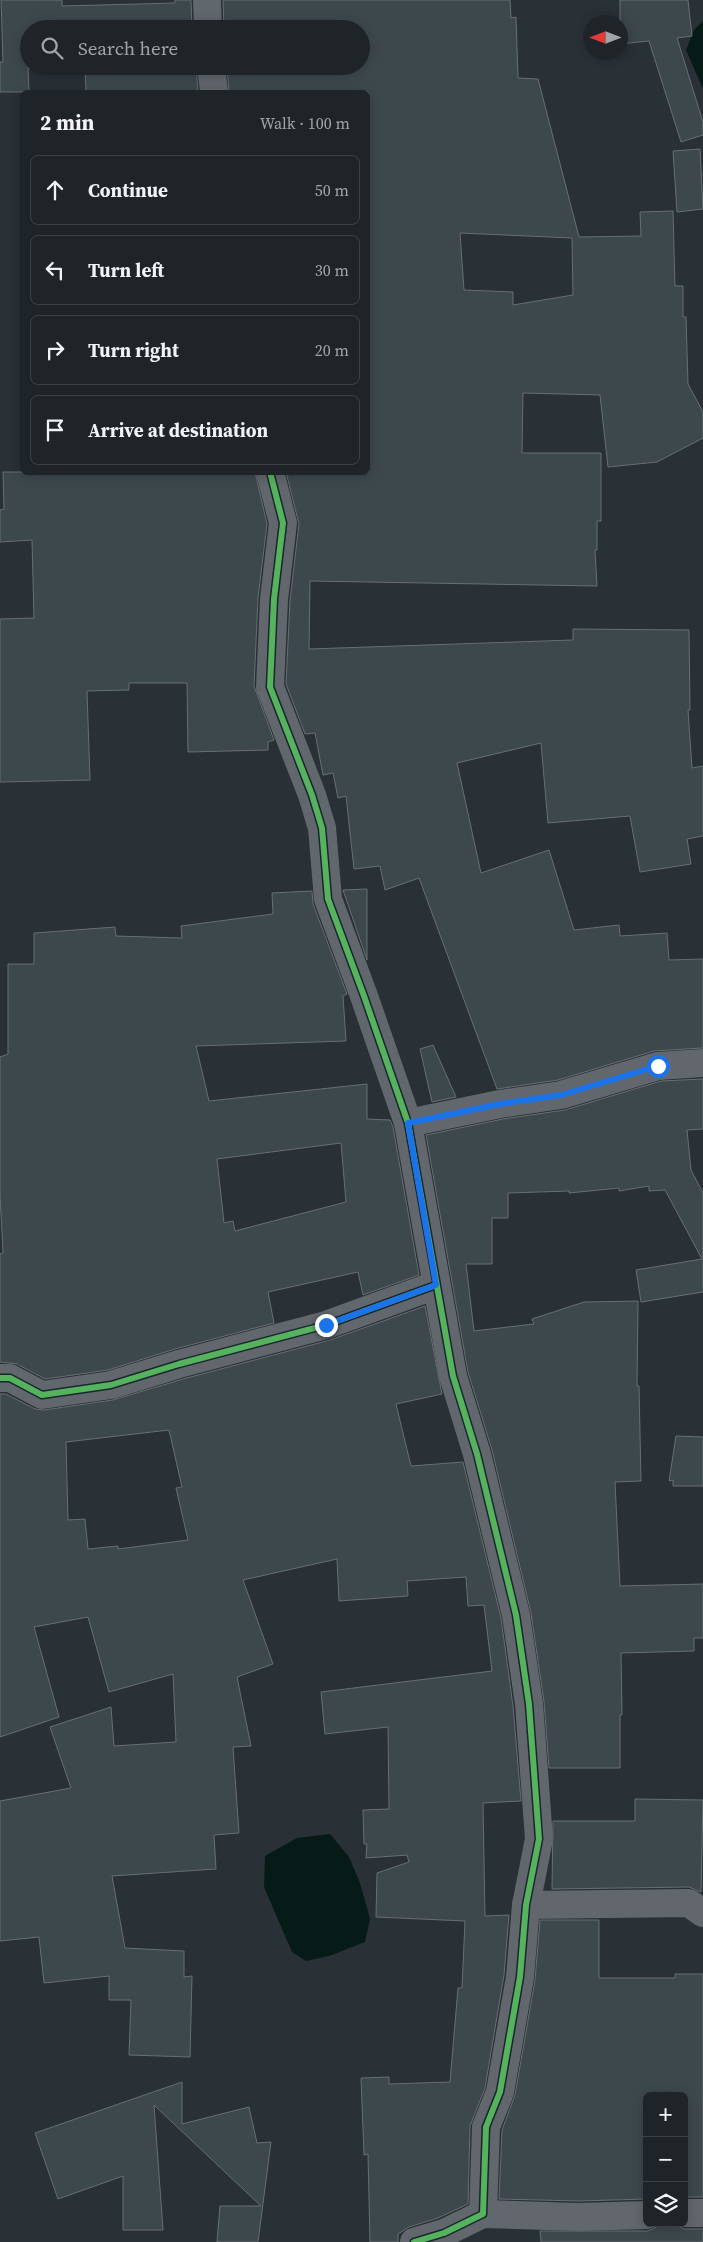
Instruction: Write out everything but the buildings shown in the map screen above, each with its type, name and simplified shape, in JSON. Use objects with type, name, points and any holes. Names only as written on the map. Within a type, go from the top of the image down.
[{"type":"street","points":[[207,0],[208,20]]},
{"type":"street","points":[[212,75],[214,90]]},
{"type":"street","points":[[271,475],[283,523],[274,599],[270,687],[312,795],[322,828],[328,900],[408,1123],[453,1376],[476,1454],[516,1615],[528,1694],[539,1838],[526,1905],[520,1978],[500,2092],[486,2127],[483,2214]]},
{"type":"street","points":[[408,1123],[500,1104],[561,1095],[658,1066],[703,1062]]},
{"type":"street","points":[[0,1378],[10,1378],[42,1395],[111,1385],[179,1364],[326,1325],[436,1285]]},
{"type":"street","points":[[526,1905],[689,1903],[703,1914]]},
{"type":"street","points":[[688,2214],[703,2213]]},
{"type":"street","points":[[414,2242],[444,2233],[483,2214],[580,2217],[643,2215]]},
{"type":"shaded area","points":[[703,21],[703,89],[686,50],[694,30]]},
{"type":"shaded area","points":[[330,1834],[349,1857],[360,1883],[370,1919],[365,1942],[329,1956],[306,1961],[292,1952],[264,1887],[265,1856],[297,1838]]},
{"type":"cycle path","points":[[271,475],[283,523],[274,599],[270,687],[312,795],[322,828],[328,899],[408,1123],[453,1376],[477,1454],[516,1615],[529,1704],[539,1839],[526,1905],[520,1977],[500,2092],[486,2127],[483,2214],[444,2233],[414,2242]]},
{"type":"cycle path","points":[[0,1378],[10,1378],[42,1395],[111,1385],[179,1364],[326,1325],[436,1285]]},
{"type":"route","points":[[326,1325],[436,1285],[408,1123],[500,1104],[561,1095],[658,1066]]}]
